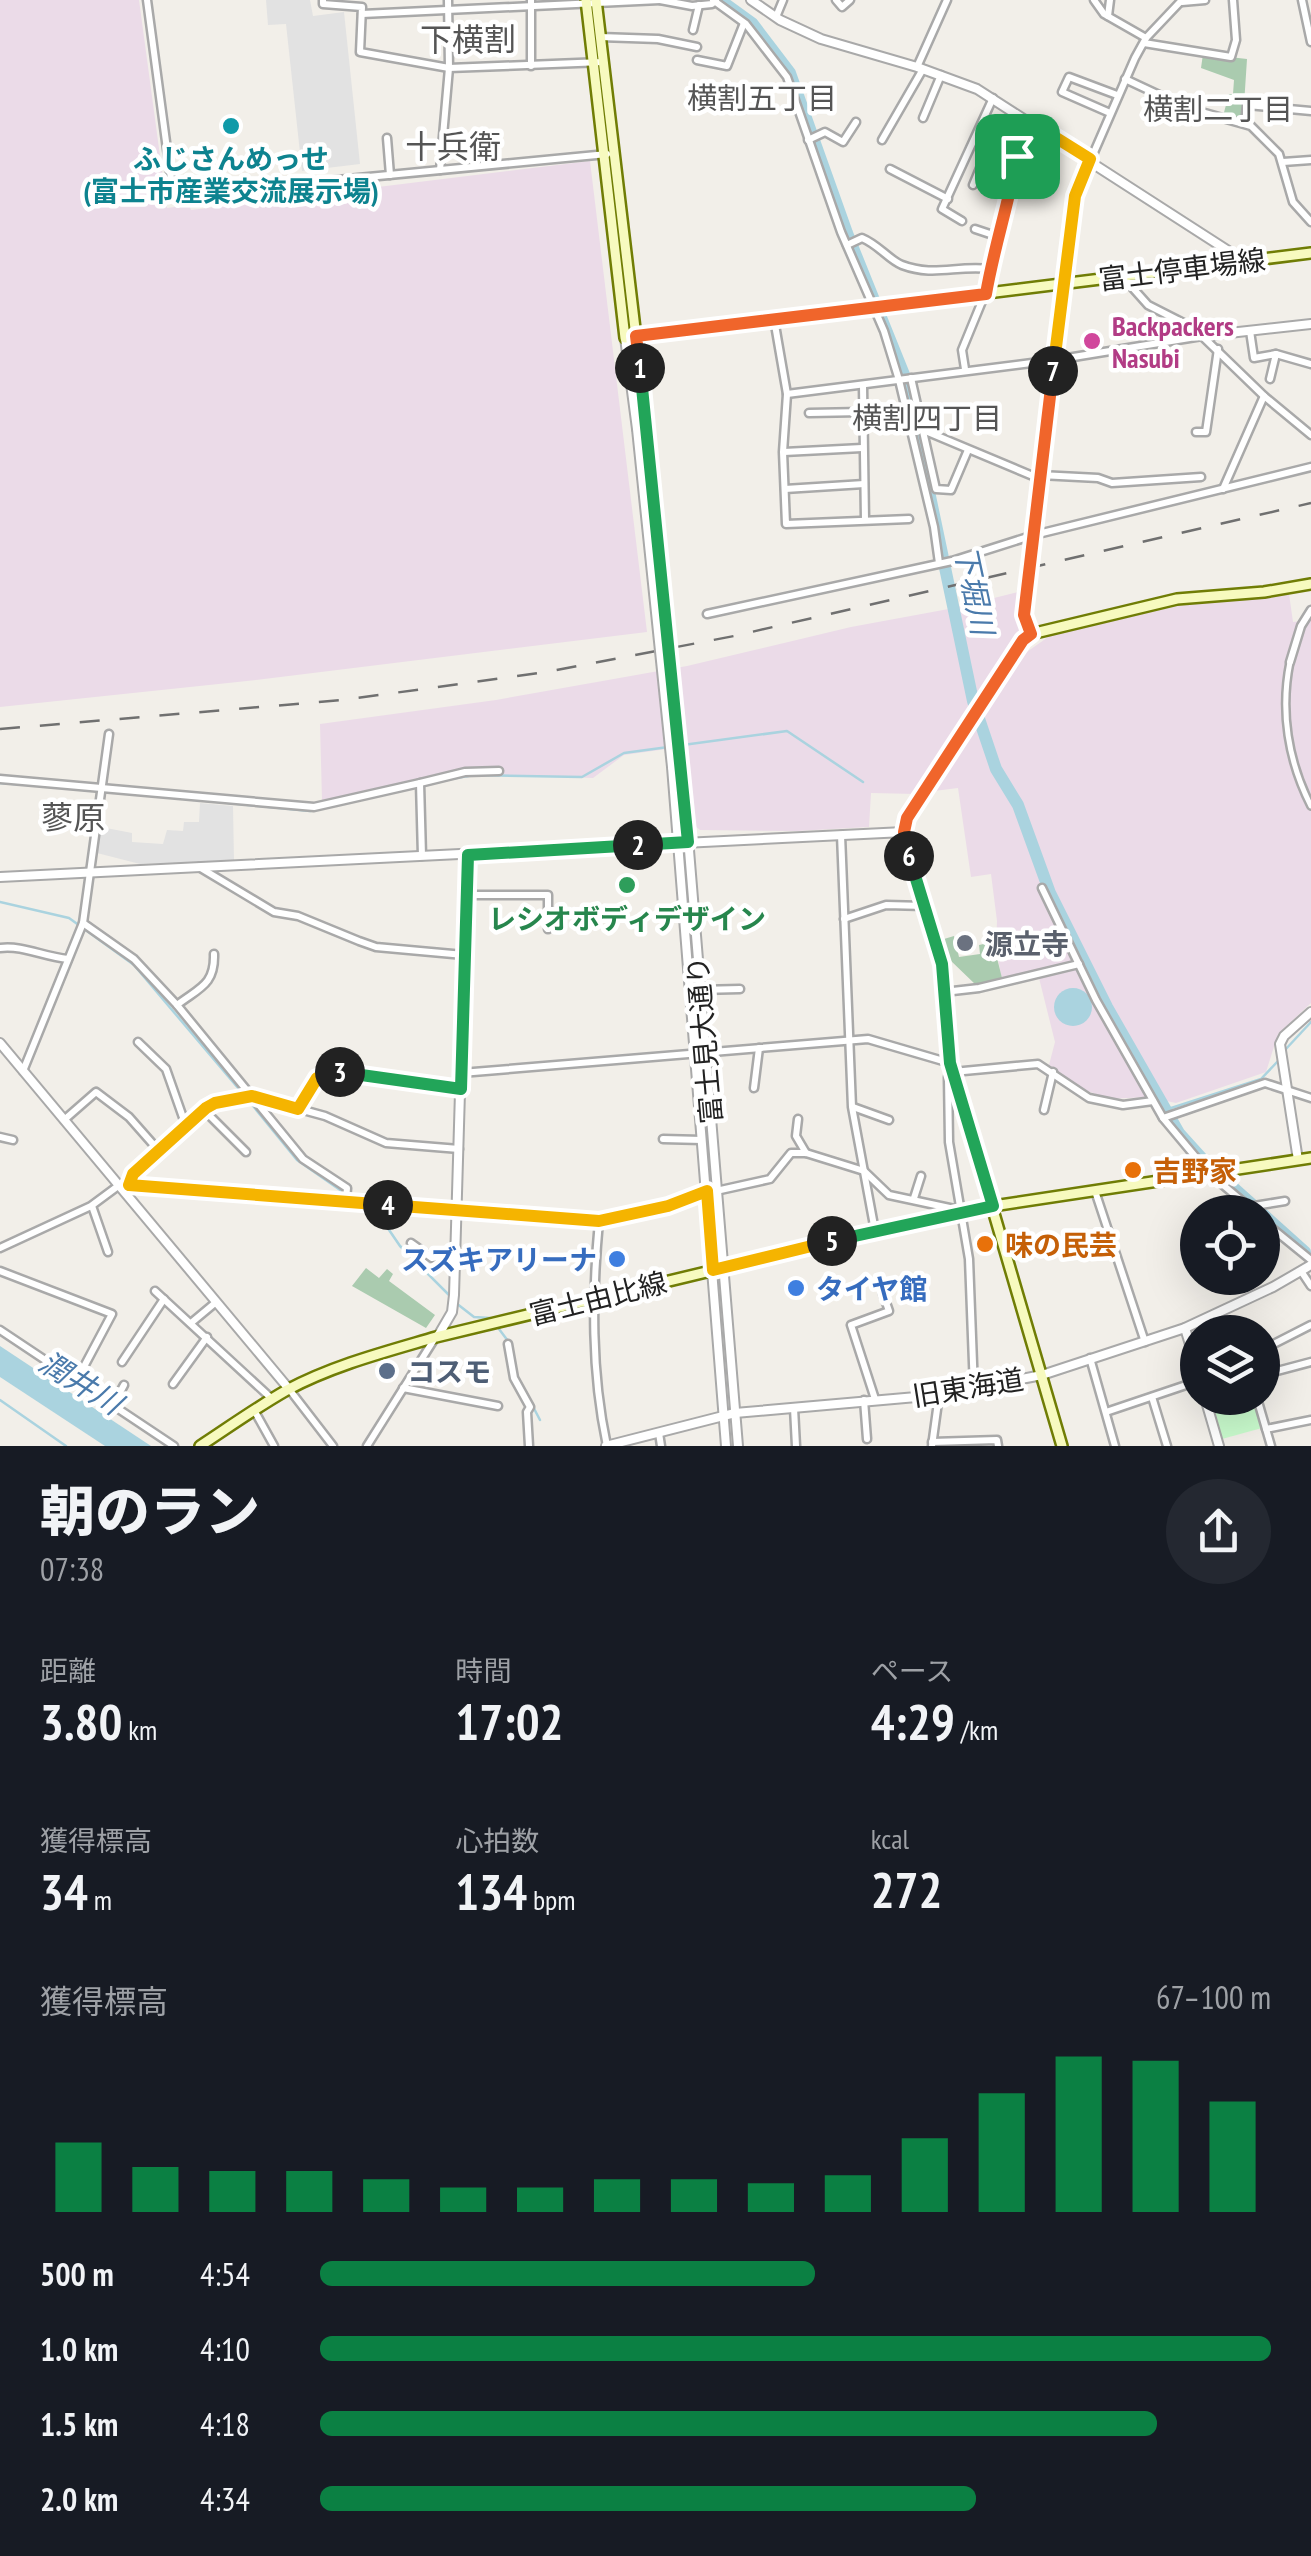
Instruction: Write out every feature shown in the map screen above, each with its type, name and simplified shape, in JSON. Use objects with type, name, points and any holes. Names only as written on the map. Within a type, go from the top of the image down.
[{"type":"main road","points":[[597,2],[599,62]]},
{"type":"main road","points":[[597,2],[599,62],[631,337]]},
{"type":"main road","name":"富士停車場線","points":[[631,337],[1311,252]]},
{"type":"main road","points":[[1062,1446],[951,1067],[942,964],[904,832],[907,818],[1023,640],[1031,634],[1178,599],[1311,584]]},
{"type":"main road","name":"富士由比線","points":[[200,1446],[288,1390],[360,1358],[436,1338],[960,1211],[1311,1158]]},
{"type":"street","points":[[146,0],[171,178],[177,192],[190,196],[609,154]]},
{"type":"street","points":[[323,0],[322,4],[362,7],[360,52],[450,68],[599,62]]},
{"type":"street","points":[[440,170],[450,68],[448,0]]},
{"type":"street","points":[[362,14],[448,12],[531,4],[660,0],[698,5],[715,1],[744,23],[779,62],[787,77],[847,245],[874,307],[899,380],[939,563]]},
{"type":"street","points":[[751,0],[821,40],[941,75],[993,98],[1244,261]]},
{"type":"street","points":[[776,17],[783,0]]},
{"type":"street","points":[[836,0],[842,8],[850,0]]},
{"type":"street","points":[[882,140],[920,68],[947,0]]},
{"type":"street","points":[[1094,0],[1108,16],[1145,41],[1232,57],[1236,40],[1234,0]]},
{"type":"street","points":[[1108,16],[1110,0]]},
{"type":"street","points":[[1031,634],[1024,615],[1075,196],[1124,78],[1145,41],[1181,1],[1205,0]]},
{"type":"street","points":[[1302,0],[1311,42]]},
{"type":"street","points":[[531,4],[531,66]]},
{"type":"street","points":[[694,30],[698,5]]},
{"type":"street","points":[[697,60],[727,66],[744,23]]},
{"type":"street","points":[[600,37],[658,39],[697,46]]},
{"type":"street","points":[[922,118],[941,75]]},
{"type":"street","points":[[1110,113],[1062,92],[1069,77],[1117,96]]},
{"type":"street","points":[[1124,78],[1187,108],[1245,123],[1279,154],[1294,202],[1311,222]]},
{"type":"street","points":[[962,221],[942,210],[993,98]]},
{"type":"street","points":[[1245,123],[1247,105],[1311,111]]},
{"type":"street","points":[[809,140],[825,132],[843,142],[856,122]]},
{"type":"street","points":[[965,370],[962,350],[986,294],[1017,156],[1034,124]]},
{"type":"street","points":[[386,138],[390,175]]},
{"type":"street","points":[[973,185],[990,144],[1017,156]]},
{"type":"street","points":[[1282,162],[1311,160]]},
{"type":"street","points":[[890,169],[948,199]]},
{"type":"street","points":[[975,229],[996,236]]},
{"type":"street","points":[[847,245],[862,238],[880,246],[897,264],[934,273],[966,266],[990,269]]},
{"type":"street","points":[[1122,276],[1148,305],[1204,335],[1264,396],[1311,435]]},
{"type":"street","points":[[774,320],[786,394],[786,524],[908,518]]},
{"type":"street","points":[[786,394],[1055,360],[1204,335],[1311,324]]},
{"type":"street","points":[[1250,331],[1254,358],[1276,354],[1311,364]]},
{"type":"street","name":"富士見大通り","points":[[631,337],[677,766],[730,1414],[738,1446]]},
{"type":"street","points":[[1196,432],[1206,432],[1218,348]]},
{"type":"street","points":[[1270,379],[1276,354]]},
{"type":"street","points":[[910,378],[936,489],[950,490],[968,450]]},
{"type":"street","points":[[863,386],[865,520]]},
{"type":"street","points":[[1223,490],[1264,396]]},
{"type":"street","points":[[809,413],[863,412]]},
{"type":"street","points":[[923,430],[1040,477],[1098,478],[1112,483],[1202,477]]},
{"type":"street","points":[[783,452],[862,448]]},
{"type":"street","points":[[707,614],[952,561],[1034,535],[1311,467]]},
{"type":"street","points":[[785,489],[864,484]]},
{"type":"street","points":[[1311,610],[1301,626],[1290,662],[1285,723],[1299,778],[1311,806]]},
{"type":"street","points":[[24,1072],[82,925],[109,734]]},
{"type":"street","points":[[0,779],[314,807],[465,772],[498,772]]},
{"type":"street","points":[[420,783],[422,856]]},
{"type":"street","points":[[0,877],[904,832]]},
{"type":"street","points":[[841,834],[852,1107],[876,1231]]},
{"type":"street","name":"富士見大通り","points":[[683,842],[699,990],[703,1140],[711,1191]]},
{"type":"street","points":[[368,1446],[436,1338],[453,1300],[468,855]]},
{"type":"street","points":[[199,867],[274,912],[298,916],[376,947],[464,955]]},
{"type":"street","points":[[1042,888],[1096,1000],[1163,1118],[1209,1173],[1235,1195]]},
{"type":"street","points":[[466,895],[548,896],[548,929]]},
{"type":"street","points":[[844,919],[886,904],[925,906]]},
{"type":"street","points":[[82,925],[134,959],[304,1159],[347,1188],[346,1200]]},
{"type":"street","points":[[0,948],[14,946],[46,957],[68,958]]},
{"type":"street","points":[[177,1005],[215,972],[214,954]]},
{"type":"street","points":[[943,992],[979,988],[1080,964]]},
{"type":"street","points":[[699,990],[740,989]]},
{"type":"street","points":[[1298,1160],[1281,1049],[1284,1036],[1311,1012]]},
{"type":"street","points":[[461,1073],[868,1040],[951,1067],[1038,1064],[1074,1090],[1108,1104],[1153,1101]]},
{"type":"street","points":[[138,1042],[166,1069],[186,1126]]},
{"type":"street","points":[[0,1044],[333,1446]]},
{"type":"street","points":[[754,1088],[760,1048]]},
{"type":"street","points":[[951,1067],[946,1114],[969,1259],[974,1390]]},
{"type":"street","points":[[298,1109],[317,1078],[335,1071],[461,1089]]},
{"type":"street","points":[[1044,1110],[1053,1072]]},
{"type":"street","points":[[1163,1118],[1265,1083],[1311,1098]]},
{"type":"street","points":[[64,1120],[96,1092],[129,1117],[159,1151]]},
{"type":"street","points":[[129,1185],[133,1174],[204,1110],[215,1103],[252,1096],[325,1116],[386,1143],[460,1149]]},
{"type":"street","points":[[852,1107],[889,1120]]},
{"type":"street","points":[[204,1110],[246,1152]]},
{"type":"street","points":[[798,1118],[796,1136],[806,1153]]},
{"type":"street","points":[[0,1137],[13,1140]]},
{"type":"street","points":[[664,1139],[703,1140]]},
{"type":"street","points":[[0,1248],[92,1206],[118,1186],[599,1221],[770,1179],[790,1153],[806,1153],[864,1171],[889,1195],[960,1211]]},
{"type":"street","points":[[914,1198],[921,1176]]},
{"type":"street","points":[[1095,1191],[1145,1342]]},
{"type":"street","points":[[1280,1202],[1286,1201]]},
{"type":"street","points":[[92,1206],[108,1252]]},
{"type":"street","points":[[599,1221],[592,1300],[597,1399],[607,1446]]},
{"type":"street","points":[[1280,1236],[1311,1263]]},
{"type":"street","points":[[411,1243],[432,1258],[454,1266]]},
{"type":"street","name":"旧東海道","points":[[1211,1315],[1311,1263]]},
{"type":"street","points":[[1301,1271],[1311,1286]]},
{"type":"street","points":[[0,1272],[112,1314],[80,1376],[90,1391]]},
{"type":"street","points":[[155,1291],[272,1399]]},
{"type":"street","points":[[875,1399],[851,1325],[889,1310],[883,1294]]},
{"type":"street","points":[[122,1362],[164,1300]]},
{"type":"street","points":[[192,1323],[215,1303]]},
{"type":"street","points":[[1280,1340],[1311,1324]]},
{"type":"street","points":[[0,1330],[174,1446]]},
{"type":"street","name":"旧東海道","points":[[607,1446],[730,1414],[974,1390],[1042,1375],[1180,1330]]},
{"type":"street","points":[[173,1384],[207,1337]]},
{"type":"street","points":[[508,1344],[514,1378],[530,1407],[528,1446]]},
{"type":"street","points":[[1090,1358],[1116,1446]]},
{"type":"street","points":[[1280,1370],[1311,1362]]},
{"type":"street","points":[[112,1407],[124,1386]]},
{"type":"street","points":[[1106,1412],[1180,1387]]},
{"type":"street","points":[[402,1388],[498,1406]]},
{"type":"street","points":[[939,1395],[932,1444],[997,1440],[998,1446]]},
{"type":"street","points":[[1152,1397],[1167,1446]]},
{"type":"street","points":[[864,1400],[867,1439]]},
{"type":"street","points":[[794,1408],[796,1446]]},
{"type":"street","points":[[254,1410],[274,1446]]},
{"type":"street","name":"富士見大通り","points":[[726,1446],[730,1414]]},
{"type":"street","points":[[1210,1415],[1219,1446]]},
{"type":"street","points":[[1262,1415],[1271,1446]]},
{"type":"street","points":[[1266,1430],[1311,1420]]},
{"type":"street","points":[[659,1432],[660,1446]]},
{"type":"shaded area","points":[[0,0],[139,0],[167,208],[189,205],[191,210],[590,161],[647,632],[0,707]]},
{"type":"shaded area","points":[[266,0],[310,0],[313,16],[344,12],[360,164],[302,171],[286,24],[268,25]]},
{"type":"shaded area","points":[[1026,590],[1023,633],[916,794],[871,793],[869,827],[700,830],[694,825],[688,746],[624,755],[593,778],[464,774],[322,800],[320,724],[496,700],[687,666]]},
{"type":"shaded area","points":[[1289,594],[1293,622],[1302,621],[1311,607],[1311,1003],[1278,1034],[1266,1072],[1176,1103],[1147,1097],[1109,1099],[1085,1090],[1049,1065],[1055,1042],[1039,978],[1003,986],[991,874],[971,877],[958,788],[934,791],[1021,656],[1051,635],[1178,606]]},
{"type":"shaded area","points":[[200,803],[233,806],[234,861],[140,864],[97,853],[101,827],[132,833],[132,842],[163,844],[167,830],[183,831],[184,822],[199,822]]},
{"type":"green space","points":[[1203,54],[1247,59],[1243,120],[1223,116],[1229,94],[1233,94],[1234,80],[1201,68]]},
{"type":"green space","points":[[954,936],[959,957],[980,954],[979,945],[993,942],[1002,978],[976,985],[949,959],[944,939]]},
{"type":"green space","points":[[366,1268],[379,1278],[387,1269],[393,1274],[389,1281],[435,1315],[426,1328],[352,1286]]},
{"type":"green space","points":[[1215,1415],[1258,1415],[1262,1428],[1222,1439]]},
{"type":"water","points":[[1073,988],[1087,993],[1092,1007],[1087,1021],[1073,1026],[1059,1021],[1054,1007],[1059,993]]},
{"type":"water","points":[[0,1346],[151,1446],[105,1446],[0,1377]]},
{"type":"waterway","name":"下堀川","points":[[720,0],[752,23],[790,73],[847,233],[905,377],[973,701],[996,769],[1018,805],[1050,893],[1107,1007],[1179,1133],[1207,1164],[1305,1252]]},
{"type":"waterway","points":[[445,780],[474,775],[582,777],[624,753],[787,731],[863,782]]},
{"type":"waterway","points":[[0,783],[56,787]]},
{"type":"waterway","points":[[149,795],[310,811],[417,787]]},
{"type":"waterway","points":[[0,902],[69,918],[134,965],[244,1095]]},
{"type":"waterway","points":[[1285,1050],[1311,1022]]},
{"type":"waterway","points":[[1165,1110],[1261,1079],[1278,1061]]},
{"type":"waterway","points":[[249,1101],[297,1160],[343,1192]]},
{"type":"waterway","points":[[372,1205],[400,1246],[451,1297]]},
{"type":"waterway","points":[[456,1303],[474,1317],[490,1318]]},
{"type":"waterway","points":[[499,1329],[508,1341]]},
{"type":"waterway","points":[[529,1399],[540,1420]]},
{"type":"waterway","points":[[0,1400],[66,1446]]},
{"type":"railway","points":[[0,729],[343,700],[546,672],[734,636],[1311,503]]},
{"type":"place","name":"ふじさんめっせ (富士市産業交流展示場)","points":[[231,126]]},
{"type":"place","name":"Backpackers Nasubi","points":[[1092,341]]},
{"type":"place","name":"レシオボディデザイン","points":[[627,885]]},
{"type":"place","name":"源立寺","points":[[965,943]]},
{"type":"place","name":"吉野家","points":[[1133,1170]]},
{"type":"place","name":"味の民芸","points":[[985,1244]]},
{"type":"place","name":"スズキアリーナ","points":[[617,1259]]},
{"type":"place","name":"タイヤ館","points":[[796,1288]]},
{"type":"place","name":"コスモ","points":[[387,1371]]},
{"type":"district","name":"下横割","points":[[468,39]]},
{"type":"district","name":"横割五丁目","points":[[762,97]]},
{"type":"district","name":"横割二丁目","points":[[1218,108]]},
{"type":"district","name":"十兵衛","points":[[453,146]]},
{"type":"district","name":"横割四丁目","points":[[927,417]]},
{"type":"district","name":"蓼原","points":[[73,817]]},
{"type":"route","points":[[1034,124],[1090,159],[1075,196],[1024,615],[1031,634],[1023,640],[907,818],[904,832],[942,964],[946,1047],[993,1206],[713,1270],[707,1191],[668,1206],[599,1221],[129,1185],[133,1174],[215,1103],[252,1096],[298,1109],[317,1078],[335,1071],[461,1089],[468,855],[688,842],[636,336],[986,294],[1017,156],[1034,124]]},
{"type":"water label","name":"潤井川","points":[[81,1382]]}]
